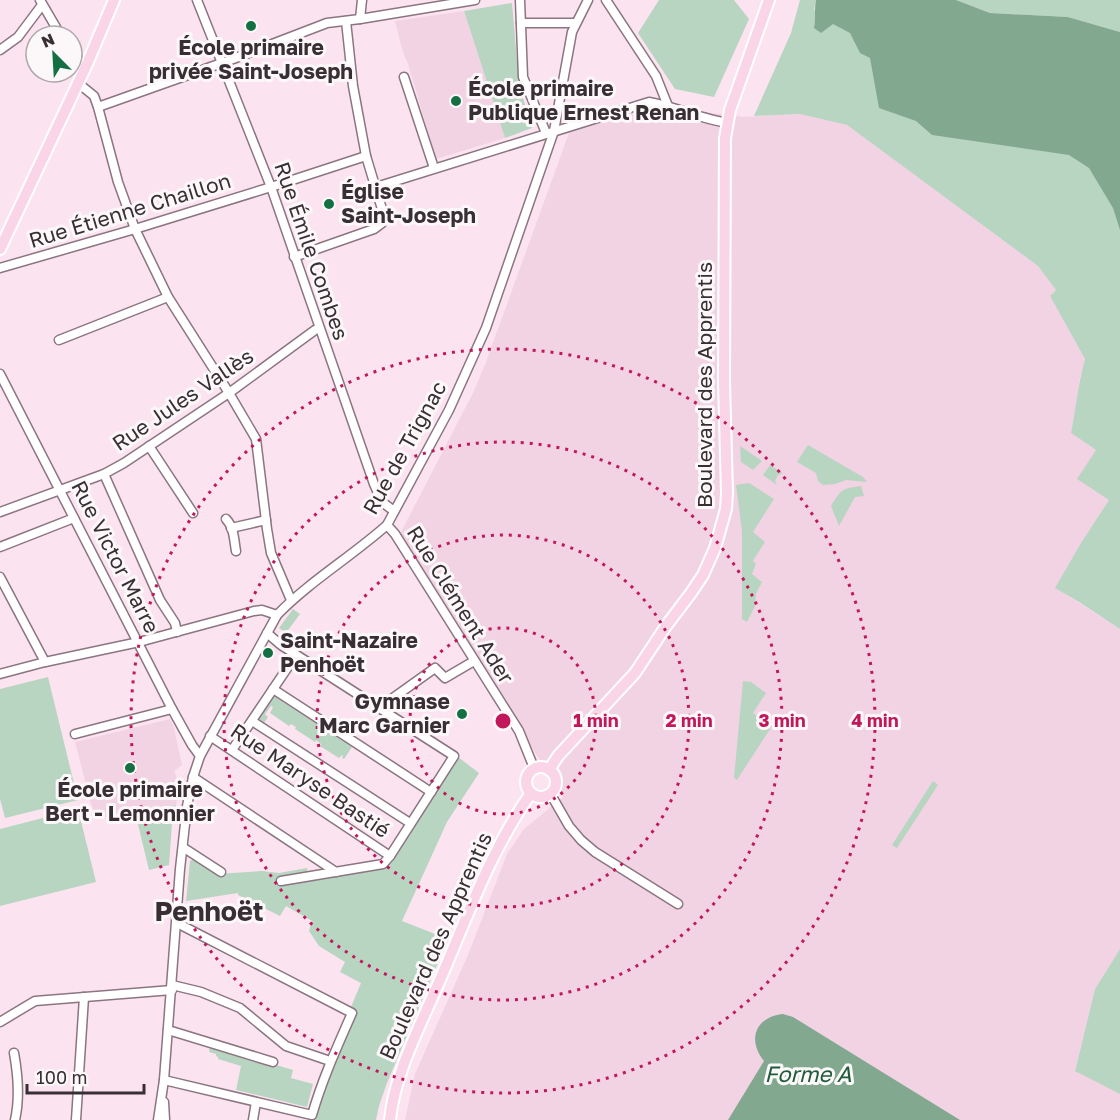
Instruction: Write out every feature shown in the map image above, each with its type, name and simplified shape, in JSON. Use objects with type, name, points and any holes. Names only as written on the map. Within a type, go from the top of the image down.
[{"type":"main road","points":[[84,70],[114,0]]},
{"type":"main road","name":"Boulevard des Apprentis","points":[[549,770],[558,756],[634,674],[703,575],[721,531],[727,493],[724,382],[725,145],[730,110],[769,0]]},
{"type":"main road","points":[[0,249],[77,84]]},
{"type":"main road","points":[[542,767],[549,770],[556,781],[550,794],[541,797],[531,793],[526,780],[530,771],[542,767]]},
{"type":"main road","name":"Boulevard des Apprentis","points":[[390,1120],[391,1104],[401,1072],[477,892],[502,839],[531,793]]},
{"type":"street","name":"Rue Émile Combes","points":[[197,0],[270,187],[380,498],[394,511]]},
{"type":"street","points":[[360,19],[362,0]]},
{"type":"street","points":[[98,107],[327,23],[441,3],[475,0]]},
{"type":"street","points":[[520,0],[523,77],[550,132]]},
{"type":"street","name":"Rue de Trignac","points":[[158,1120],[164,1080],[180,869],[188,797],[200,756],[277,615],[291,600],[387,525],[449,410],[486,328],[550,132],[572,32],[588,0]]},
{"type":"street","points":[[606,0],[656,76],[668,106]]},
{"type":"street","points":[[0,50],[18,37],[41,3],[54,24]]},
{"type":"street","points":[[294,257],[374,229],[382,223],[384,216],[366,156],[353,86],[346,21]]},
{"type":"street","points":[[521,23],[575,23]]},
{"type":"street","points":[[404,76],[434,168]]},
{"type":"street","points":[[80,84],[94,96],[118,182],[135,229],[168,297],[256,439],[271,553],[291,600]]},
{"type":"street","points":[[376,187],[649,102],[728,123]]},
{"type":"street","name":"Rue Étienne Chaillon","points":[[0,268],[135,229],[366,156]]},
{"type":"street","points":[[59,340],[168,297]]},
{"type":"street","name":"Rue Jules Vallès","points":[[0,512],[104,474],[124,463],[229,393],[319,328]]},
{"type":"street","name":"Rue Victor Marre","points":[[0,374],[172,709],[200,756]]},
{"type":"street","points":[[149,446],[193,513]]},
{"type":"street","points":[[104,474],[160,600],[175,623],[177,632]]},
{"type":"street","points":[[0,547],[74,518]]},
{"type":"street","points":[[226,519],[231,528],[236,551]]},
{"type":"street","points":[[231,528],[266,520]]},
{"type":"street","name":"Rue Clément Ader","points":[[387,525],[395,534],[519,731],[534,768]]},
{"type":"street","points":[[0,577],[45,662]]},
{"type":"street","points":[[0,674],[139,642],[254,611],[262,610],[277,615]]},
{"type":"street","points":[[267,633],[296,655],[454,756],[383,864],[281,881]]},
{"type":"street","points":[[232,750],[296,655]]},
{"type":"street","points":[[379,708],[435,668],[445,678],[474,661]]},
{"type":"street","points":[[273,690],[430,792]]},
{"type":"street","points":[[75,734],[172,709]]},
{"type":"street","points":[[252,721],[410,823]]},
{"type":"street","name":"Rue Maryse Bastié","points":[[210,736],[390,856]]},
{"type":"street","points":[[193,777],[336,872]]},
{"type":"street","points":[[550,794],[581,840],[595,852],[678,904]]},
{"type":"street","points":[[184,848],[221,872]]},
{"type":"street","points":[[164,1080],[312,1115],[330,1061],[352,1013],[177,923]]},
{"type":"street","points":[[0,1022],[35,1001],[172,987],[201,992],[240,1008],[286,1046],[330,1061]]},
{"type":"street","points":[[76,1120],[84,997]]},
{"type":"street","points":[[168,1030],[273,1062]]},
{"type":"street","points":[[14,1053],[18,1084],[15,1120]]},
{"type":"street","name":"Rue de Trignac","points":[[164,1080],[165,1120]]},
{"type":"street","points":[[253,1120],[256,1102]]},
{"type":"shaded area","points":[[659,0],[734,0],[749,19],[714,97],[675,89],[638,33]]},
{"type":"shaded area","points":[[800,0],[816,0],[814,10],[1120,88],[1120,629],[1055,588],[1109,500],[1077,479],[1096,450],[1071,433],[1085,359],[1050,296],[1056,290],[1038,266],[847,125],[800,114],[754,116],[791,33]]},
{"type":"shaded area","points":[[956,0],[1120,0],[1120,32],[1068,17],[990,13]]},
{"type":"shaded area","points":[[512,3],[519,85],[532,128],[505,138],[464,11]]},
{"type":"shaded area","name":"École primaire Publique Ernest Renan","points":[[464,11],[505,138],[436,159],[395,21]]},
{"type":"shaded area","points":[[655,106],[744,117],[800,114],[847,125],[1038,266],[1056,290],[1050,296],[1085,359],[1071,433],[1096,450],[1109,500],[1081,543],[1056,588],[1120,629],[1120,949],[1095,989],[1075,1070],[1120,1094],[1120,1120],[405,1120],[415,1074],[468,955],[507,854],[524,829],[563,797],[399,536],[473,393],[569,133]]},
{"type":"shaded area","points":[[808,445],[863,477],[867,482],[846,480],[823,485],[818,481],[816,473],[797,462]]},
{"type":"shaded area","points":[[740,446],[762,461],[753,470],[741,462]]},
{"type":"shaded area","points":[[770,465],[783,473],[778,475],[775,481],[777,485],[763,475]]},
{"type":"shaded area","points":[[749,483],[774,499],[753,532],[765,542],[753,561],[756,564],[752,574],[762,582],[756,594],[755,606],[747,622],[742,619],[742,531],[736,485]]},
{"type":"shaded area","points":[[861,486],[864,496],[855,497],[839,526],[831,506],[843,490]]},
{"type":"shaded area","points":[[293,609],[300,614],[286,633],[279,628]]},
{"type":"shaded area","points":[[48,677],[78,800],[5,818],[0,799],[0,689]]},
{"type":"shaded area","points":[[743,681],[751,682],[766,693],[753,713],[772,726],[737,780],[734,778]]},
{"type":"shaded area","points":[[274,696],[352,747],[344,759],[342,755],[339,758],[320,746],[321,744],[316,740],[315,742],[295,729],[296,727],[291,724],[289,726],[270,713],[273,707],[271,706],[265,714],[268,717],[264,723],[259,719]]},
{"type":"shaded area","name":"École primaire Bert - Lemonnier","points":[[170,719],[182,765],[174,771],[179,785],[176,805],[128,818],[102,817],[95,814],[75,742]]},
{"type":"shaded area","points":[[458,757],[479,773],[447,822],[402,921],[448,939],[387,1083],[376,1120],[313,1120],[321,1094],[355,1014],[351,1007],[361,983],[340,972],[345,962],[319,946],[309,931],[312,921],[286,906],[280,916],[238,893],[186,901],[190,861],[194,859],[216,874],[262,871],[279,873],[307,868],[308,873],[278,879],[278,883],[383,866]]},
{"type":"shaded area","points":[[933,781],[938,785],[897,848],[892,845]]},
{"type":"shaded area","points":[[176,805],[172,823],[169,865],[149,870],[136,816]]},
{"type":"shaded area","points":[[78,809],[96,882],[0,906],[0,829]]},
{"type":"shaded area","points":[[1120,949],[1120,1094],[1075,1071],[1095,989]]},
{"type":"shaded area","points":[[210,1046],[220,1049],[220,1052],[222,1049],[293,1070],[291,1078],[313,1084],[307,1107],[236,1090],[241,1066],[218,1059],[216,1054],[209,1052]]},
{"type":"water","points":[[816,0],[956,0],[990,13],[1068,17],[1120,32],[1120,230],[1113,208],[1089,168],[1069,155],[932,135],[916,121],[879,108],[870,58],[860,53],[850,33],[833,24],[821,33],[814,28]]},
{"type":"water","name":"Forme A","points":[[783,1014],[793,1017],[960,1120],[728,1120],[764,1061],[755,1038],[760,1025],[773,1016]]},
{"type":"place","name":"École primaire privée Saint-Joseph","points":[[251,26]]},
{"type":"place","name":"École primaire Publique Ernest Renan","points":[[456,101]]},
{"type":"place","name":"Église Saint-Joseph","points":[[329,204]]},
{"type":"place","name":"Saint-Nazaire Penhoët","points":[[268,653]]},
{"type":"place","name":"Gymnase Marc Garnier","points":[[462,714]]},
{"type":"place","name":"École primaire Bert - Lemonnier","points":[[130,768]]},
{"type":"district","name":"Penhoët","points":[[209,912]]}]
